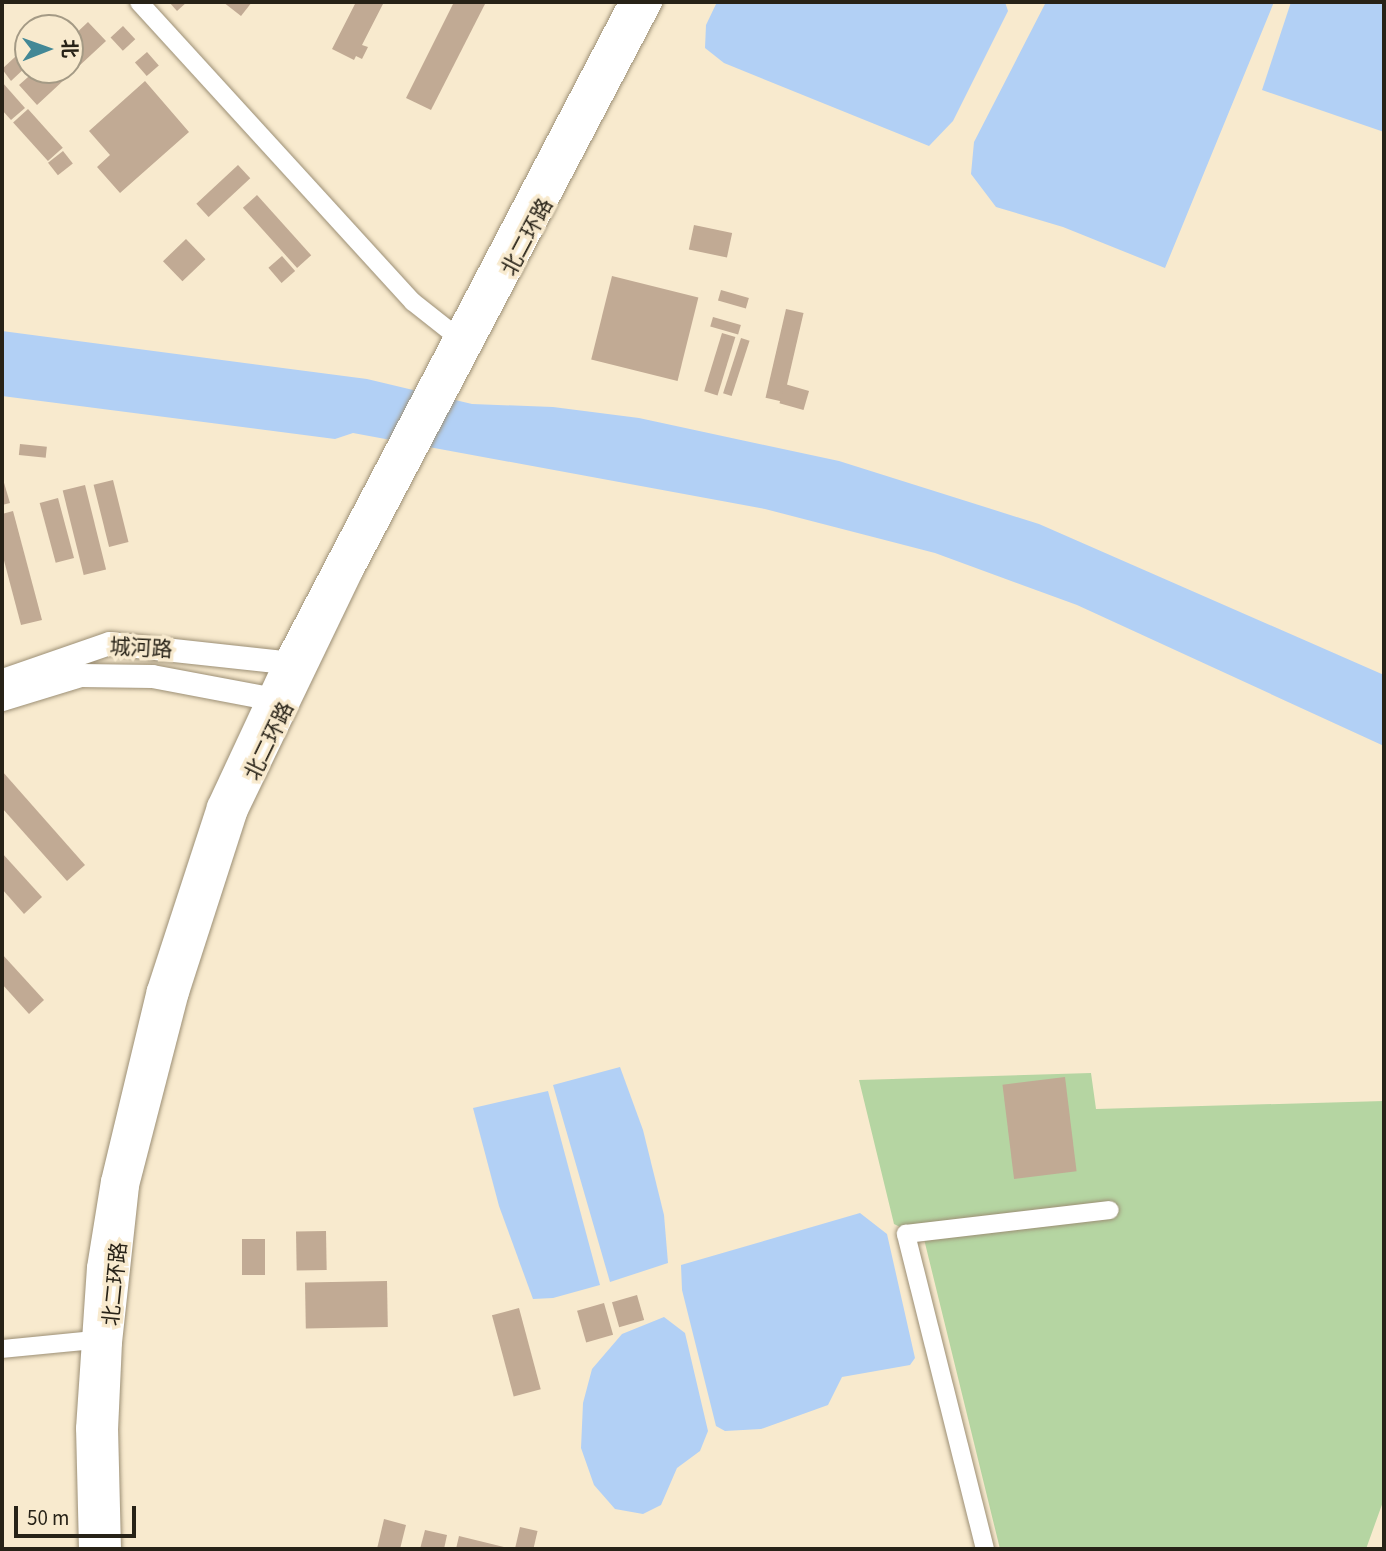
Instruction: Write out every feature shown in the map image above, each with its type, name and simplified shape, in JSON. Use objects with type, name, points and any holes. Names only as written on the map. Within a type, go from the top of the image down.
[{"type":"main road","name":"北二环路","points":[[450,365],[456,336],[630,2]]},
{"type":"main road","name":"北二环路","points":[[90,1549],[87,1428],[98,1267],[112,1181],[158,990],[218,806],[285,662],[400,461],[650,2]]},
{"type":"main road","name":"北二环路","points":[[109,1549],[106,1430],[115,1268],[127,1185],[177,992],[235,811],[400,461]]},
{"type":"main road","name":"城河路","points":[[2,680],[110,643],[285,662]]},
{"type":"main road","name":"城河路","points":[[2,699],[80,675],[152,676],[268,698]]},
{"type":"street","points":[[139,2],[413,302],[456,336]]},
{"type":"street","points":[[985,1549],[906,1234],[1110,1210]]},
{"type":"street","points":[[2,1349],[93,1340]]},
{"type":"green space","points":[[1091,1073],[1096,1109],[1384,1101],[1384,1499],[1366,1549],[1000,1549],[924,1239],[894,1224],[859,1080]]},
{"type":"water","points":[[717,2],[1005,2],[1008,11],[953,121],[929,146],[724,63],[705,48],[706,25]]},
{"type":"water","points":[[1046,2],[1274,2],[1165,268],[1063,227],[996,207],[971,174],[974,142]]},
{"type":"water","points":[[1291,2],[1384,2],[1384,132],[1262,90]]},
{"type":"water","points":[[2,331],[367,379],[472,404],[553,407],[639,418],[839,461],[1039,524],[1384,675],[1384,746],[1077,605],[935,553],[765,509],[353,433],[335,439],[2,396]]},
{"type":"water","points":[[620,1067],[643,1130],[664,1215],[668,1263],[610,1282],[553,1085]]},
{"type":"water","points":[[548,1091],[600,1285],[553,1298],[533,1299],[499,1206],[473,1108]]},
{"type":"water","points":[[860,1213],[887,1234],[915,1358],[910,1365],[842,1377],[828,1405],[761,1429],[725,1431],[716,1426],[682,1290],[681,1265]]},
{"type":"water","points":[[664,1317],[685,1333],[708,1431],[700,1451],[677,1468],[661,1505],[643,1514],[615,1509],[594,1485],[581,1448],[583,1403],[592,1369],[622,1334]]},
{"type":"building","points":[[169,2],[187,2],[177,11]]},
{"type":"building","points":[[223,2],[252,2],[241,16]]},
{"type":"building","points":[[356,2],[384,2],[362,45],[368,47],[362,59],[356,56],[354,60],[332,49]]},
{"type":"building","points":[[454,2],[486,2],[431,110],[406,98]]},
{"type":"building","points":[[88,22],[106,41],[84,61],[84,26]]},
{"type":"building","points":[[123,26],[135,39],[123,51],[111,38]]},
{"type":"building","points":[[147,52],[159,66],[147,76],[135,62]]},
{"type":"building","points":[[14,58],[14,78],[11,81],[2,69]]},
{"type":"building","points":[[145,81],[189,132],[120,193],[97,167],[110,155],[89,131]]},
{"type":"building","points":[[2,82],[25,108],[11,120],[2,110]]},
{"type":"building","points":[[20,84],[60,84],[37,105]]},
{"type":"building","points":[[28,109],[63,148],[48,161],[13,122]]},
{"type":"building","points":[[63,151],[73,164],[58,175],[48,163]]},
{"type":"building","points":[[238,165],[250,178],[209,217],[196,204]]},
{"type":"building","points":[[257,195],[311,255],[297,268],[243,208]]},
{"type":"building","points":[[694,225],[732,233],[727,258],[689,249]]},
{"type":"building","points":[[186,239],[205,259],[182,281],[163,261]]},
{"type":"building","points":[[282,256],[295,271],[282,283],[268,268]]},
{"type":"building","points":[[612,276],[698,298],[678,381],[591,359]]},
{"type":"building","points":[[721,290],[749,298],[746,309],[718,301]]},
{"type":"building","points":[[786,309],[804,313],[783,402],[766,398]]},
{"type":"building","points":[[713,317],[741,325],[738,335],[710,327]]},
{"type":"building","points":[[722,333],[735,337],[718,395],[704,391]]},
{"type":"building","points":[[741,338],[750,341],[732,396],[723,393]]},
{"type":"building","points":[[785,384],[809,391],[804,410],[779,403]]},
{"type":"building","points":[[20,444],[47,447],[46,458],[19,455]]},
{"type":"building","points":[[2,476],[10,503],[2,505]]},
{"type":"building","points":[[113,480],[128,542],[109,547],[94,485]]},
{"type":"building","points":[[85,485],[106,569],[84,575],[63,491]]},
{"type":"building","points":[[58,498],[74,558],[56,563],[40,503]]},
{"type":"building","points":[[13,511],[42,620],[21,625],[2,553],[2,514]]},
{"type":"building","points":[[2,771],[85,865],[67,881],[2,808]]},
{"type":"building","points":[[2,853],[42,897],[24,914],[2,889]]},
{"type":"building","points":[[2,954],[44,1000],[29,1014],[2,984]]},
{"type":"building","points":[[1065,1077],[1077,1171],[1014,1179],[1002,1085]]},
{"type":"building","points":[[326,1231],[327,1270],[297,1271],[296,1232]]},
{"type":"building","points":[[242,1239],[265,1239],[265,1275],[242,1275]]},
{"type":"building","points":[[387,1281],[388,1327],[306,1328],[305,1282]]},
{"type":"building","points":[[637,1295],[644,1320],[619,1327],[612,1302]]},
{"type":"building","points":[[604,1303],[613,1335],[586,1342],[577,1311]]},
{"type":"building","points":[[519,1308],[541,1389],[514,1396],[492,1315]]},
{"type":"building","points":[[384,1519],[406,1525],[400,1549],[377,1549]]},
{"type":"building","points":[[520,1527],[538,1531],[533,1549],[515,1547]]},
{"type":"building","points":[[425,1530],[447,1535],[444,1549],[420,1549]]},
{"type":"building","points":[[459,1536],[508,1548],[508,1549],[456,1549]]}]
